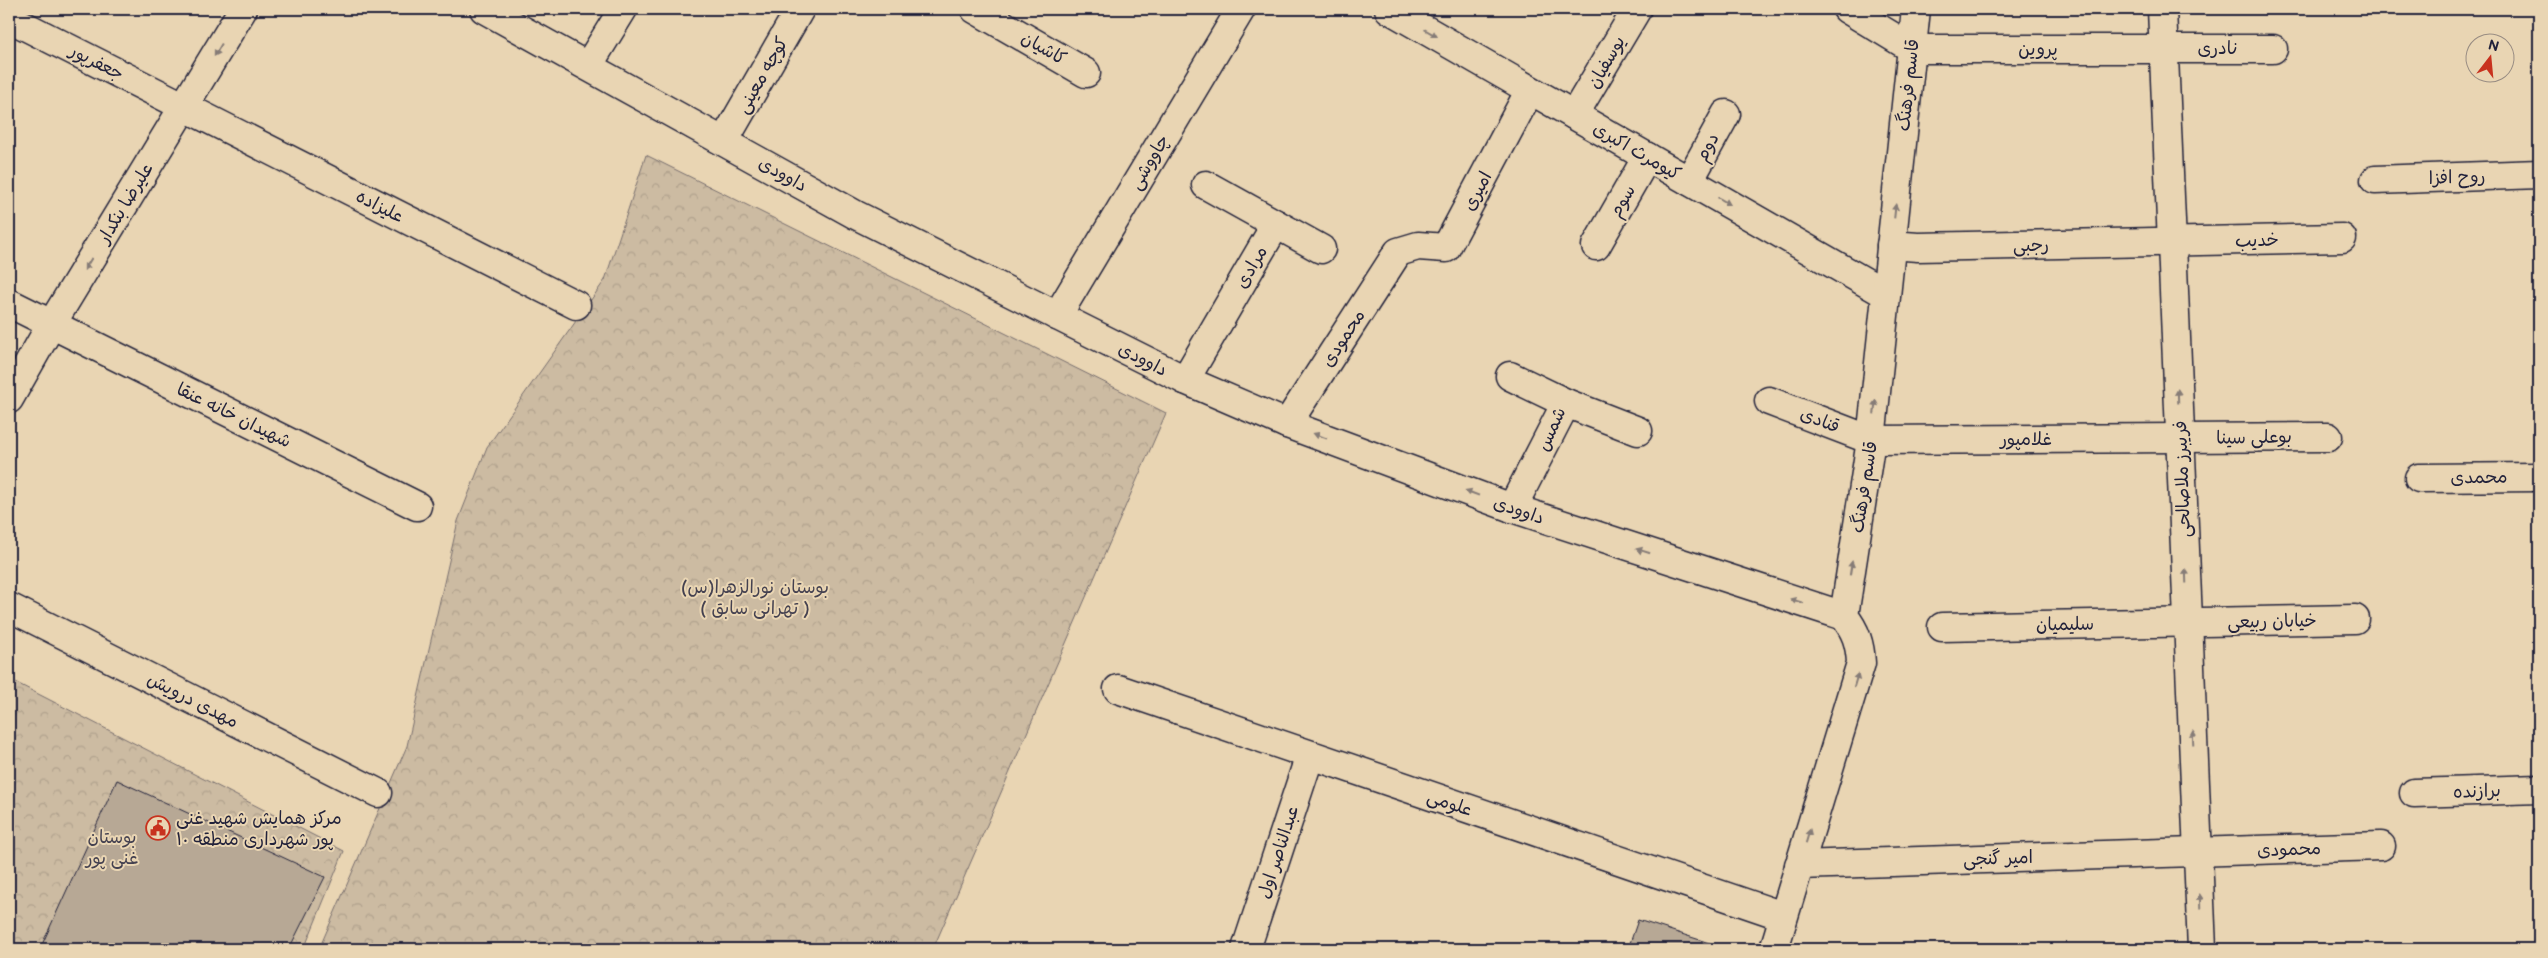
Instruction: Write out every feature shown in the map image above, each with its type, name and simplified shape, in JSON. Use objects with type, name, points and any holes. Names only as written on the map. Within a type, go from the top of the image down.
[{"type":"street","name":"علیرضا بنکدار","points":[[9,399],[51,324],[244,9]]},
{"type":"street","name":"داوودی","points":[[484,9],[856,215],[1185,380],[1287,424],[1512,508],[1844,616]]},
{"type":"street","points":[[588,66],[623,9]]},
{"type":"street","name":"کوچه معینی","points":[[724,141],[800,9]]},
{"type":"street","name":"کاشیان","points":[[975,9],[1086,72]]},
{"type":"street","name":"چاووشی","points":[[1057,316],[1241,9]]},
{"type":"street","name":"کیومرث اکبری","points":[[1389,9],[1886,294]]},
{"type":"street","name":"یوسفیان","points":[[1574,115],[1637,9]]},
{"type":"street","points":[[1847,9],[1913,49]]},
{"type":"street","name":"قاسم فرهنگ","points":[[1844,616],[1871,440],[1916,9]]},
{"type":"street","name":"فریبرز ملاصالحی","points":[[2162,9],[2202,949]]},
{"type":"street","name":"جعفرپور","points":[[9,18],[184,107]]},
{"type":"street","name":"پروین","points":[[1913,49],[2164,48]]},
{"type":"street","name":"نادری","points":[[2164,48],[2273,49]]},
{"type":"street","name":"امیری","points":[[1398,252],[1418,246],[1446,248],[1530,90]]},
{"type":"street","name":"علیزاده","points":[[184,107],[576,305]]},
{"type":"street","name":"دوم","points":[[1689,181],[1726,114]]},
{"type":"street","name":"سوم","points":[[1596,246],[1647,157]]},
{"type":"street","name":"روح افزا","points":[[2375,180],[2539,174]]},
{"type":"street","points":[[1206,185],[1321,249]]},
{"type":"street","name":"مرادی","points":[[1185,380],[1276,224]]},
{"type":"street","name":"خدیب","points":[[2172,242],[2342,238]]},
{"type":"street","name":"رجبی","points":[[1891,245],[1918,247],[2172,242]]},
{"type":"street","name":"محمودی","points":[[1287,424],[1398,252]]},
{"type":"street","name":"شهیدان خانه‌ عنقا","points":[[9,303],[417,506]]},
{"type":"street","name":"شمس","points":[[1510,376],[1566,403],[1512,508]]},
{"type":"street","name":"قنادی","points":[[1769,401],[1871,440]]},
{"type":"street","points":[[1566,403],[1638,431]]},
{"type":"street","name":"بوعلی سینا","points":[[2180,438],[2328,437]]},
{"type":"street","name":"غلامپور","points":[[1871,440],[2180,438]]},
{"type":"street","name":"محمدی","points":[[2419,478],[2539,476]]},
{"type":"street","name":"مهدی درویش","points":[[9,607],[378,793]]},
{"type":"street","points":[[1774,949],[1861,663],[1860,646],[1853,628],[1844,616]]},
{"type":"street","name":"خیابان ربیعی","points":[[2188,622],[2356,619]]},
{"type":"street","name":"سلیمیان","points":[[1942,626],[2188,622]]},
{"type":"street","name":"علومی","points":[[1118,690],[1784,916]]},
{"type":"street","name":"عبدالناصر اول","points":[[1246,949],[1310,756]]},
{"type":"street","name":"برازنده","points":[[2414,793],[2539,789]]},
{"type":"street","name":"محمودی","points":[[2198,852],[2381,846]]},
{"type":"street","name":"امیر گنجی","points":[[1799,865],[2198,852]]},
{"type":"green space","name":"بوستان نورالزهرا(س) ( تهرانی سابق )","points":[[646,155],[1166,413],[933,949],[319,949],[407,746],[458,521],[487,447],[605,280]]},
{"type":"green space","name":"بوستان غنی پور","points":[[9,679],[344,851],[304,949],[9,949]]},
{"type":"building","name":"مرکز همایش شهید غنی پور شهرداری منطقه ۱۰","points":[[117,780],[325,877],[289,949],[40,949]]},
{"type":"building","points":[[1638,920],[1728,949],[1628,949]]},
{"type":"place","name":"مرکز همایش شهید غنی پور شهرداری منطقه ۱۰","points":[[158,828]]}]
